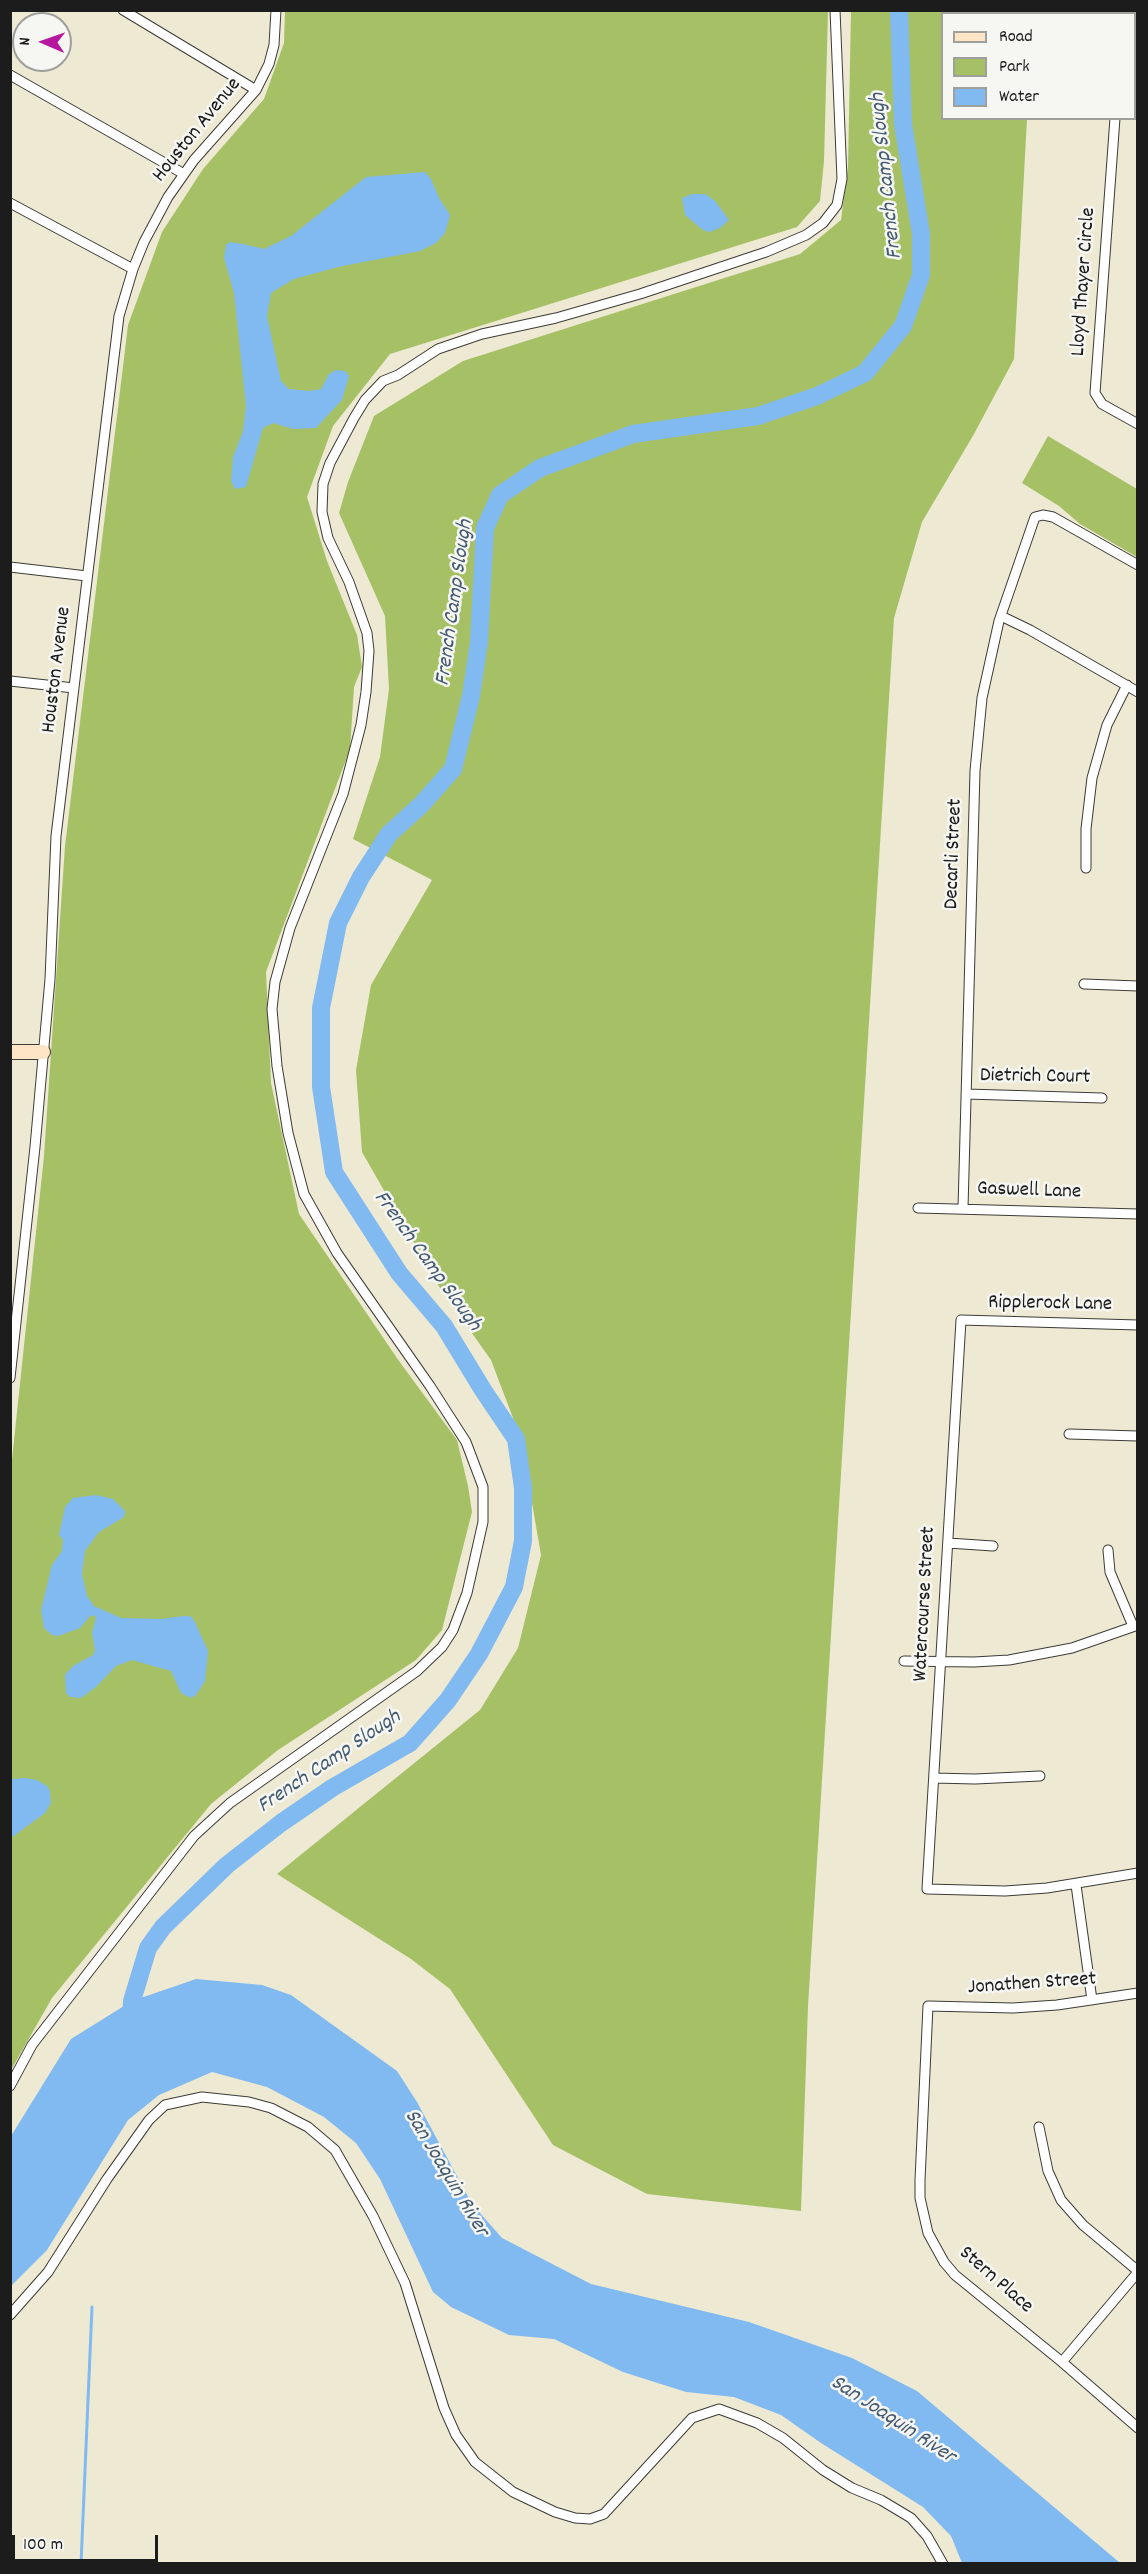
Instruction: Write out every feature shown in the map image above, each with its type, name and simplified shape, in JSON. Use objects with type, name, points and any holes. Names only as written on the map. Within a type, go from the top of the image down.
[{"type":"street","points":[[123,10],[256,90]]},
{"type":"street","name":"Houston Avenue","points":[[10,1378],[11,1355],[20,1300],[50,979],[56,836],[119,316],[133,269],[154,222],[184,174],[256,90],[269,64],[274,45],[276,10]]},
{"type":"street","points":[[10,2086],[38,2037],[118,1936],[178,1854],[199,1830],[230,1803],[417,1671],[442,1647],[453,1630],[467,1593],[483,1522],[483,1487],[466,1442],[430,1386],[337,1253],[304,1194],[289,1142],[277,1066],[272,1009],[275,982],[290,928],[343,794],[361,725],[366,692],[369,651],[367,633],[349,582],[328,538],[322,512],[323,484],[330,463],[344,433],[365,400],[383,381],[398,375],[438,349],[482,334],[556,318],[640,294],[797,240],[823,223],[837,205],[842,179],[835,10]]},
{"type":"street","points":[[10,75],[184,174]]},
{"type":"street","name":"Lloyd Thayer Circle","points":[[1115,120],[1095,393],[1102,404],[1137,424]]},
{"type":"street","points":[[10,203],[133,269]]},
{"type":"street","name":"Decarli Street","points":[[963,1208],[975,771],[982,698],[1001,616],[1035,517],[1043,515],[1053,517],[1137,565]]},
{"type":"street","points":[[10,567],[87,576]]},
{"type":"street","points":[[1001,616],[1030,630],[1137,692]]},
{"type":"street","points":[[10,681],[74,688]]},
{"type":"street","points":[[1086,868],[1086,829],[1092,778],[1107,725],[1127,685]]},
{"type":"street","points":[[1084,984],[1137,986]]},
{"type":"street","points":[[10,1052],[43,1052]]},
{"type":"street","name":"Dietrich Court","points":[[966,1094],[1102,1098]]},
{"type":"street","name":"Gaswell Lane","points":[[918,1208],[1137,1214]]},
{"type":"street","name":"Ripplerock Lane","points":[[961,1320],[1137,1325]]},
{"type":"street","name":"Watercourse Street","points":[[961,1320],[927,1889],[1005,1891],[1076,1885]]},
{"type":"street","points":[[1069,1434],[1137,1436]]},
{"type":"street","points":[[948,1543],[993,1546]]},
{"type":"street","points":[[904,1661],[1009,1660],[1072,1648],[1135,1626],[1110,1572],[1108,1550]]},
{"type":"street","points":[[934,1778],[1040,1776]]},
{"type":"street","points":[[1092,2000],[1076,1885],[1137,1873]]},
{"type":"street","name":"Jonathen Street","points":[[928,2006],[1013,2008],[1092,2000],[1137,1992]]},
{"type":"street","name":"Stern Place","points":[[928,2006],[920,2180],[921,2207],[928,2233],[940,2255],[955,2275],[1062,2362],[1137,2428]]},
{"type":"street","points":[[10,2316],[48,2272],[107,2179],[149,2120],[165,2105],[202,2097],[249,2102],[271,2108],[308,2127],[335,2150],[373,2216],[405,2283],[444,2408],[456,2435],[474,2462],[513,2492],[555,2512],[575,2518],[590,2519],[604,2514],[692,2418],[719,2409],[757,2423],[842,2482],[881,2500],[911,2518],[927,2536],[943,2564]]},
{"type":"street","points":[[1039,2127],[1048,2171],[1061,2200],[1083,2225],[1137,2271],[1062,2362]]},
{"type":"green space","points":[[285,11],[828,11],[824,161],[820,201],[797,227],[390,354],[333,426],[307,497],[327,561],[357,635],[362,667],[354,687],[350,749],[266,972],[271,1083],[299,1214],[399,1361],[457,1440],[472,1512],[442,1630],[416,1660],[278,1750],[211,1804],[52,1998],[11,2070],[11,1469],[44,1156],[65,846],[128,325],[162,232],[203,169],[264,99],[284,43]]},
{"type":"green space","points":[[851,11],[1033,11],[941,12],[941,120],[1027,120],[1014,359],[974,434],[922,522],[894,618],[808,2006],[801,2211],[647,2194],[553,2145],[450,1989],[411,1959],[277,1874],[480,1710],[518,1648],[541,1555],[521,1439],[491,1360],[438,1285],[362,1152],[356,1070],[371,985],[432,880],[353,839],[380,757],[389,689],[385,616],[339,513],[348,482],[374,416],[463,361],[800,254],[841,220],[848,167]]},
{"type":"green space","points":[[1048,436],[1137,489],[1137,557],[1080,524],[1059,506],[1022,483]]},
{"type":"water","points":[[425,172],[450,215],[445,233],[436,243],[420,251],[338,267],[294,279],[271,293],[267,316],[281,381],[289,389],[309,391],[321,389],[329,374],[336,370],[345,371],[349,376],[342,400],[316,428],[293,429],[273,423],[263,428],[246,487],[235,489],[231,481],[233,457],[243,431],[246,406],[234,293],[224,258],[226,245],[230,242],[264,249],[291,236],[366,177]]},
{"type":"water","points":[[693,194],[705,194],[715,201],[729,220],[720,228],[709,232],[703,230],[685,215],[682,198]]},
{"type":"water","points":[[96,1495],[113,1499],[125,1511],[124,1517],[99,1532],[85,1551],[82,1574],[87,1596],[94,1606],[121,1618],[161,1619],[190,1616],[208,1651],[205,1681],[196,1695],[191,1698],[181,1693],[171,1671],[132,1660],[116,1666],[96,1687],[81,1698],[70,1697],[66,1693],[65,1675],[73,1666],[93,1655],[95,1650],[92,1633],[96,1617],[91,1615],[80,1628],[58,1636],[52,1635],[44,1628],[41,1610],[52,1565],[62,1551],[63,1540],[59,1535],[65,1507],[73,1498]]},
{"type":"water","points":[[11,1779],[37,1780],[47,1786],[51,1803],[45,1813],[11,1838]]},
{"type":"water","name":"San Joaquin River","points":[[196,1979],[262,1985],[291,1995],[397,2071],[417,2102],[472,2204],[502,2238],[591,2284],[749,2322],[852,2358],[917,2391],[1120,2563],[962,2563],[951,2536],[923,2507],[781,2415],[734,2397],[686,2392],[623,2372],[554,2339],[509,2335],[451,2307],[433,2292],[380,2179],[356,2143],[324,2117],[267,2087],[212,2072],[159,2095],[128,2120],[47,2250],[11,2286],[11,2136],[71,2039],[132,2001]]},
{"type":"waterway","name":"French Camp Slough","points":[[131,2024],[132,2001],[148,1948],[163,1927],[227,1865],[281,1823],[332,1788],[410,1743],[448,1700],[479,1654],[514,1587],[523,1541],[523,1488],[516,1439],[444,1326],[399,1273],[334,1172],[321,1087],[321,1008],[338,923],[361,877],[389,834],[421,805],[453,769],[471,696],[479,642],[485,528],[500,495],[540,468],[633,434],[758,416],[817,396],[865,373],[903,326],[921,275],[921,234],[903,124],[899,10]]},
{"type":"waterway","points":[[81,2564],[92,2307]]}]
